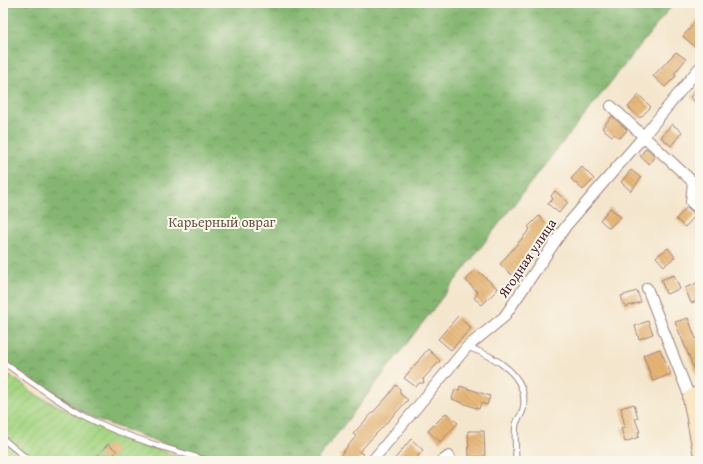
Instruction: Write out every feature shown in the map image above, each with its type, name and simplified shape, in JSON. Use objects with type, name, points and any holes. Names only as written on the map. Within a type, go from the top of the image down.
[{"type":"street","name":"Ягодная улица","points":[[372,461],[467,348],[504,317],[566,226],[643,137],[700,67]]},
{"type":"street","points":[[611,106],[643,137],[696,180],[691,202],[700,210]]},
{"type":"street","points":[[647,288],[695,395],[700,451]]},
{"type":"street","points":[[442,461],[449,456],[451,461]]},
{"type":"lane","points":[[467,348],[479,351],[510,371],[518,378],[523,387],[523,411],[516,423],[516,461]]},
{"type":"lane","points":[[3,362],[57,400],[87,418],[126,434],[209,461]]},
{"type":"lane","points":[[3,439],[30,461]]},
{"type":"green space","name":"Карьерный овраг","points":[[3,3],[674,3],[535,177],[316,461],[211,461],[90,417],[3,361]]},
{"type":"green space","points":[[3,370],[38,396],[120,436],[191,461],[3,461]]},
{"type":"building","points":[[700,17],[700,42],[695,47],[683,36]]},
{"type":"building","points":[[676,52],[686,59],[674,74],[676,76],[665,87],[653,76]]},
{"type":"building","points":[[700,86],[700,106],[690,97]]},
{"type":"building","points":[[639,95],[651,107],[640,118],[628,107]]},
{"type":"building","points":[[612,116],[627,130],[620,138],[614,134],[612,136],[602,128]]},
{"type":"building","points":[[672,124],[682,132],[671,146],[661,137]]},
{"type":"building","points":[[646,148],[655,156],[649,164],[640,156]]},
{"type":"building","points":[[582,167],[594,179],[583,190],[571,179]]},
{"type":"building","points":[[631,170],[641,178],[631,191],[621,182]]},
{"type":"building","points":[[555,191],[568,202],[559,213],[548,204],[553,199],[551,196]]},
{"type":"building","points":[[687,207],[696,215],[685,227],[676,219]]},
{"type":"building","points":[[610,208],[621,217],[609,228],[600,220]]},
{"type":"building","points":[[539,216],[551,228],[535,244],[537,246],[512,275],[500,264],[530,229],[528,227]]},
{"type":"building","points":[[668,248],[675,257],[664,266],[656,257]]},
{"type":"building","points":[[476,269],[498,289],[482,305],[474,298],[478,293],[466,280]]},
{"type":"building","points":[[674,275],[680,289],[666,294],[661,280]]},
{"type":"building","points":[[697,283],[700,291],[700,300],[691,303],[685,288]]},
{"type":"building","points":[[637,291],[641,302],[625,307],[621,296]]},
{"type":"building","points":[[458,316],[471,328],[451,350],[438,339]]},
{"type":"building","points":[[688,318],[696,339],[700,337],[700,383],[675,322]]},
{"type":"building","points":[[648,321],[653,334],[639,339],[635,326]]},
{"type":"building","points":[[428,349],[440,361],[423,379],[424,383],[419,383],[416,387],[404,378]]},
{"type":"building","points":[[660,349],[671,374],[653,381],[643,355]]},
{"type":"building","points":[[396,385],[400,389],[400,394],[408,400],[359,452],[363,454],[358,461],[346,461],[340,456],[356,436],[353,434],[388,396]]},
{"type":"building","points":[[460,386],[490,396],[487,405],[481,403],[479,409],[452,399],[455,389],[459,391]]},
{"type":"building","points":[[634,404],[638,418],[635,419],[640,432],[638,432],[639,437],[625,442],[621,428],[625,427],[621,408]]},
{"type":"building","points":[[446,413],[458,423],[440,442],[428,431]]},
{"type":"building","points":[[468,431],[484,431],[485,457],[469,457]]},
{"type":"building","points":[[411,439],[423,450],[414,461],[393,461]]},
{"type":"building","points":[[108,444],[117,451],[108,461],[105,461],[98,455]]}]
